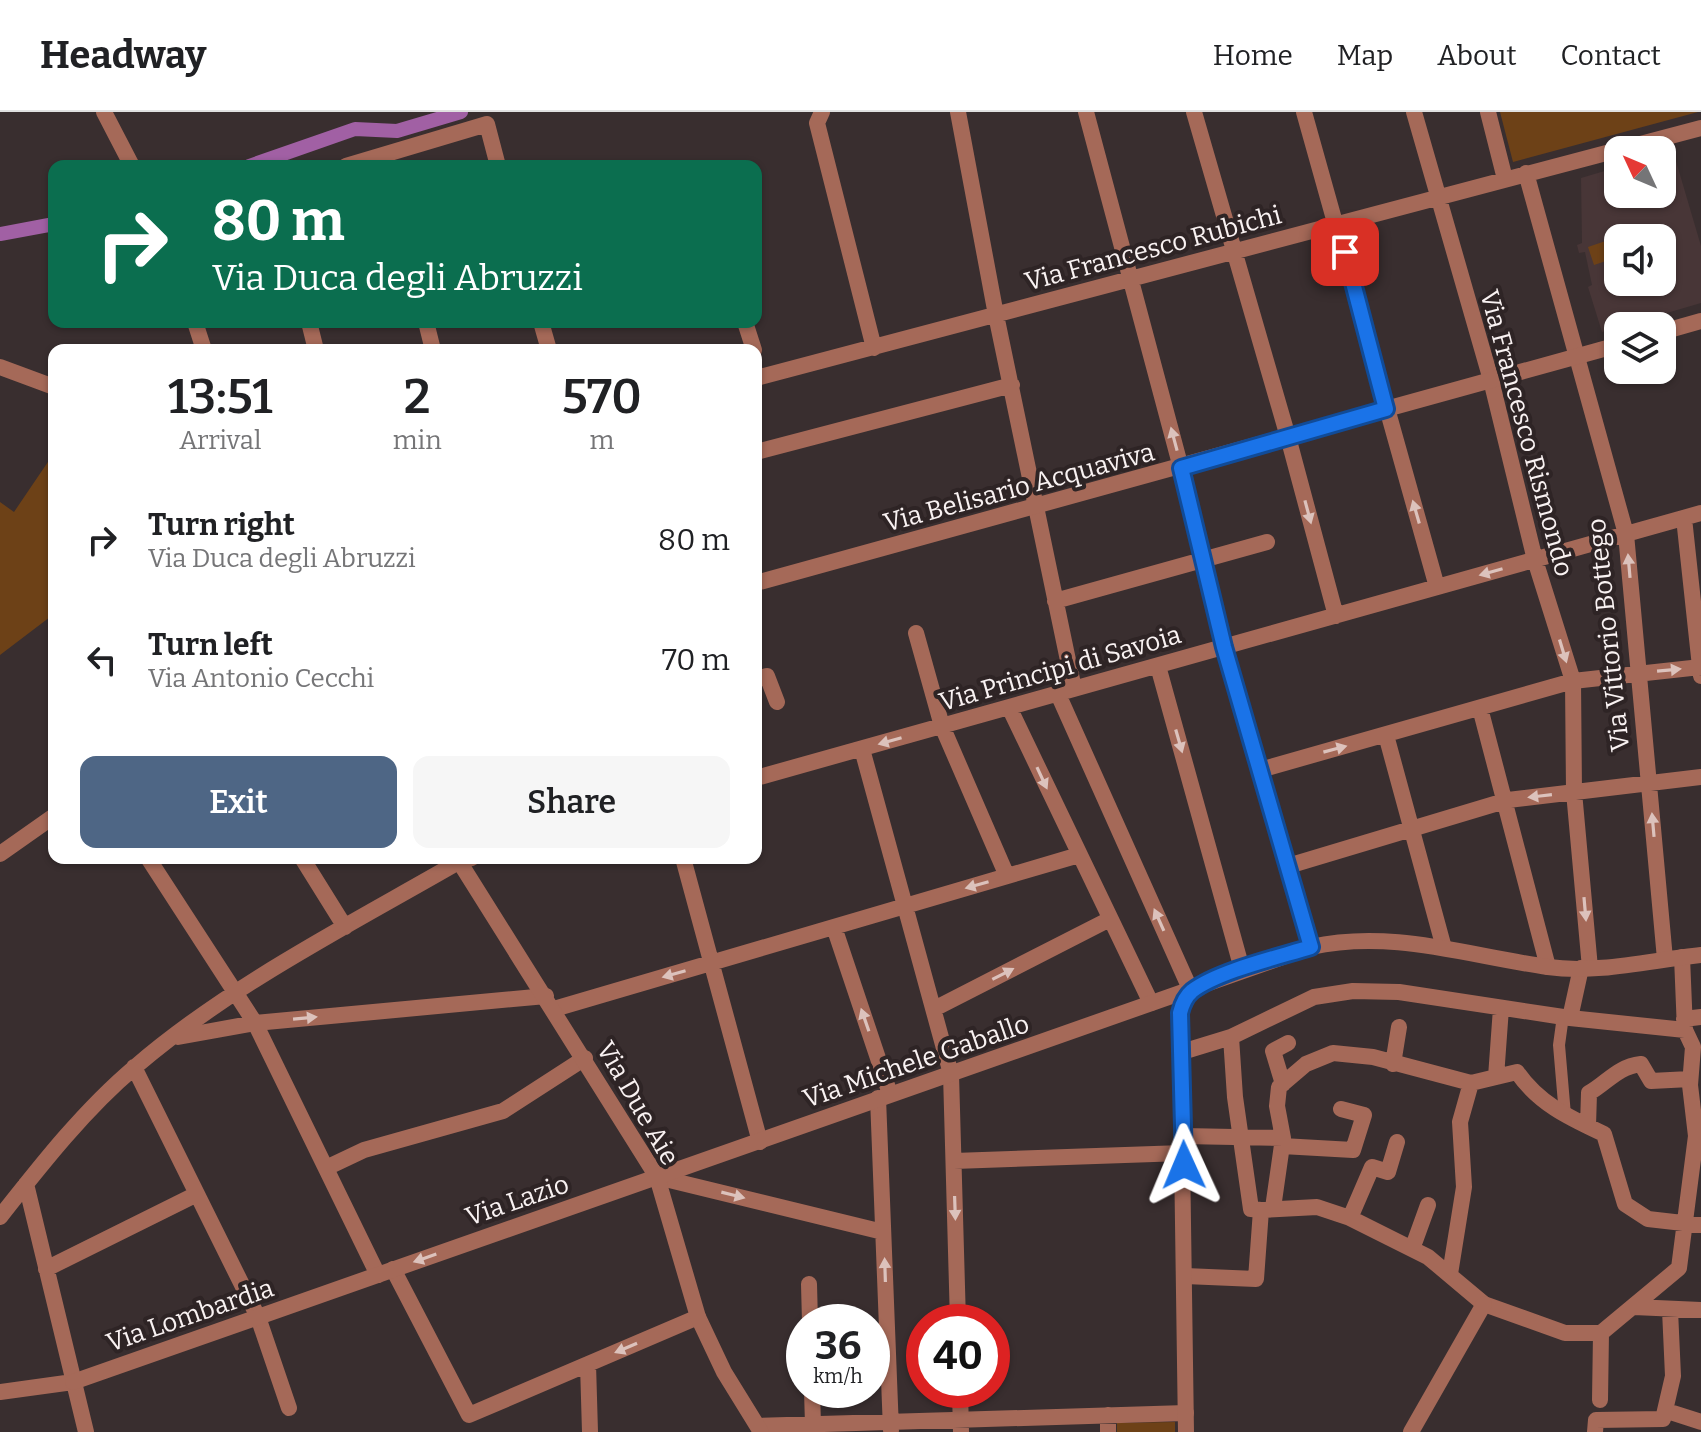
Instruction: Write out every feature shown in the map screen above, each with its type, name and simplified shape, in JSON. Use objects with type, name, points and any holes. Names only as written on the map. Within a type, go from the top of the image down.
[{"type":"street","points":[[104,112],[129,160]]},
{"type":"street","points":[[958,112],[996,315],[1074,689]]},
{"type":"street","points":[[1086,112],[1181,468],[1224,647],[1311,947]]},
{"type":"street","points":[[1194,112],[1336,616]]},
{"type":"street","points":[[1304,112],[1437,587]]},
{"type":"street","name":"Via Francesco Rismondo","points":[[1414,112],[1491,380],[1535,560],[1573,681],[1574,792],[1585,968],[1567,1017]]},
{"type":"street","points":[[1488,112],[1505,179]]},
{"type":"street","points":[[820,113],[817,123],[874,348]]},
{"type":"street","points":[[385,160],[487,124],[496,160]]},
{"type":"street","name":"Via Francesco Rubichi","points":[[762,376],[1701,128]]},
{"type":"street","name":"Via Vittorio Bottego","points":[[1526,173],[1626,534],[1665,959]]},
{"type":"street","points":[[1676,328],[1701,321]]},
{"type":"street","name":"Via Belisario Acquaviva","points":[[762,581],[1604,349]]},
{"type":"street","points":[[0,367],[48,385]]},
{"type":"street","points":[[762,450],[1012,385]]},
{"type":"street","name":"Via Principi di Savoia","points":[[762,776],[1701,513]]},
{"type":"street","points":[[1684,518],[1701,676]]},
{"type":"street","points":[[1055,601],[1267,542]]},
{"type":"street","points":[[916,633],[942,726],[1007,876]]},
{"type":"street","points":[[1158,666],[1242,969]]},
{"type":"street","points":[[1260,770],[1573,681],[1700,668]]},
{"type":"street","points":[[762,677],[767,676],[777,702]]},
{"type":"street","points":[[1058,694],[1191,991],[1180,1013],[1186,1432]]},
{"type":"street","points":[[1009,707],[1151,1003]]},
{"type":"street","points":[[1480,708],[1548,967]]},
{"type":"street","points":[[1386,735],[1444,948]]},
{"type":"street","points":[[862,749],[951,1074],[958,1304]]},
{"type":"street","points":[[1288,866],[1504,801],[1701,777]]},
{"type":"street","points":[[0,854],[48,820]]},
{"type":"street","points":[[173,1038],[255,1023],[550,1002],[711,963],[1079,855]]},
{"type":"street","points":[[152,864],[238,993],[326,1168],[469,1415],[698,1317]]},
{"type":"street","points":[[306,864],[345,927]]},
{"type":"street","points":[[0,1217],[26,1184],[134,1067],[238,993],[454,864]]},
{"type":"street","name":"Via Due Aie","points":[[466,864],[657,1177],[698,1317],[724,1372],[760,1429]]},
{"type":"street","points":[[685,864],[760,1142]]},
{"type":"street","points":[[934,1009],[1110,919]]},
{"type":"street","points":[[834,927],[884,1096],[883,1232],[891,1427]]},
{"type":"street","name":"Via Michele Gaballo","points":[[657,1177],[1191,991],[1242,969],[1342,940],[1375,939],[1444,948],[1548,967],[1585,968],[1701,955]]},
{"type":"street","points":[[1231,1037],[1235,1097],[1251,1209],[1317,1207],[1350,1218],[1413,1245],[1484,1304],[1565,1333],[1601,1333],[1679,1268],[1693,1223],[1696,1136],[1690,1079],[1697,1047],[1690,1022],[1682,957]]},
{"type":"street","points":[[1182,1052],[1231,1037],[1314,997],[1353,991],[1399,992],[1567,1017],[1690,1022]]},
{"type":"street","points":[[1496,1077],[1501,1008]]},
{"type":"street","points":[[1565,1115],[1559,1045],[1567,1017]]},
{"type":"street","points":[[1393,1064],[1399,1027]]},
{"type":"street","points":[[1185,1276],[1256,1279],[1267,1209],[1283,1142],[1277,1106],[1283,1084],[1273,1051],[1288,1043]]},
{"type":"street","points":[[1283,1084],[1306,1064],[1333,1053],[1373,1057],[1471,1083],[1517,1072],[1531,1091],[1565,1115],[1604,1134],[1625,1204],[1648,1219],[1693,1223]]},
{"type":"street","points":[[326,1168],[364,1150],[503,1111],[585,1058]]},
{"type":"street","points":[[1588,1126],[1589,1093],[1606,1078],[1630,1065],[1641,1064],[1651,1081],[1690,1079]]},
{"type":"street","points":[[134,1067],[258,1317],[289,1408]]},
{"type":"street","points":[[1450,1274],[1464,1187],[1460,1122],[1471,1083]]},
{"type":"street","points":[[954,1161],[1243,1137],[1353,1150],[1364,1115],[1341,1109]]},
{"type":"street","points":[[1350,1218],[1372,1167],[1388,1172],[1397,1142]]},
{"type":"street","points":[[657,1177],[883,1232]]},
{"type":"street","name":"Via Lazio","points":[[386,1272],[657,1177]]},
{"type":"street","points":[[26,1184],[86,1432]]},
{"type":"street","points":[[46,1269],[197,1194]]},
{"type":"street","points":[[1413,1245],[1428,1205]]},
{"type":"street","name":"Via Lombardia","points":[[0,1392],[73,1382],[386,1272]]},
{"type":"street","points":[[809,1284],[810,1304]]},
{"type":"street","points":[[1411,1432],[1484,1304]]},
{"type":"street","points":[[1634,1307],[1701,1310]]},
{"type":"street","points":[[1595,1432],[1596,1420],[1663,1419],[1673,1376],[1670,1310]]},
{"type":"street","points":[[1600,1400],[1601,1333]]},
{"type":"street","points":[[588,1364],[590,1432]]},
{"type":"street","points":[[813,1408],[813,1425]]},
{"type":"street","points":[[1667,1411],[1701,1422]]},
{"type":"street","points":[[760,1429],[813,1425],[1108,1424],[1186,1413]]},
{"type":"shaded area","points":[[1500,112],[1698,112],[1604,136],[1513,162]]},
{"type":"shaded area","points":[[1676,161],[1701,246],[1701,303],[1670,312],[1604,312],[1602,332],[1588,287],[1592,285],[1585,252],[1579,253],[1577,245],[1582,243],[1581,178],[1604,171],[1604,208],[1676,208]]},
{"type":"shaded area","points":[[1604,242],[1604,262],[1594,265],[1588,247]]},
{"type":"shaded area","points":[[48,462],[48,619],[0,655],[0,502],[14,512]]},
{"type":"shaded area","points":[[1175,1422],[1175,1432],[1117,1432],[1117,1423]]},
{"type":"waterway","points":[[266,160],[355,129],[397,131],[461,112]]},
{"type":"waterway","points":[[0,234],[48,225]]},
{"type":"route","points":[[1184,1165],[1180,1013],[1184,1002],[1191,991],[1242,969],[1311,947],[1224,647],[1181,468],[1386,409],[1345,252]]}]
